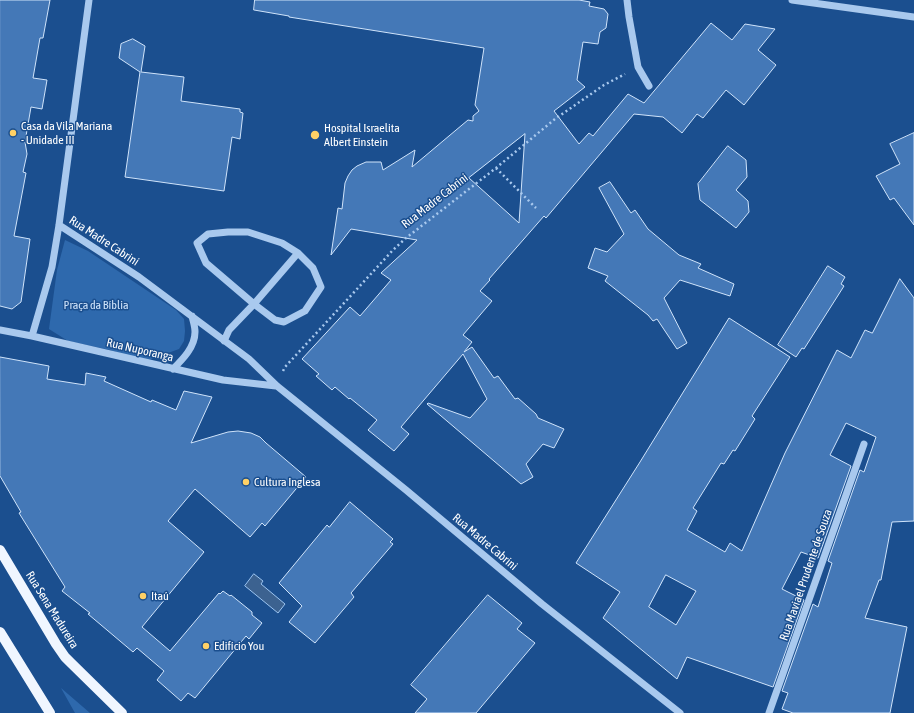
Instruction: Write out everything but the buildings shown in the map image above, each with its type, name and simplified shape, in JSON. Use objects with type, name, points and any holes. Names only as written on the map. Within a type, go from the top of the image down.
[{"type":"main road","name":"Rua Sena Madureira","points":[[0,550],[65,657],[122,713]]},
{"type":"main road","points":[[0,632],[50,713]]},
{"type":"street","name":"Rua Madre Cabrini","points":[[89,0],[59,225],[140,277],[249,359],[277,386],[406,490],[542,604],[680,713]]},
{"type":"street","points":[[627,0],[638,67],[648,86]]},
{"type":"street","points":[[792,0],[914,18]]},
{"type":"street","points":[[32,336],[52,267],[59,225]]},
{"type":"street","points":[[248,232],[282,243],[298,253],[313,268],[321,287],[306,311],[284,322],[275,320],[206,263],[197,243],[208,234],[248,232]]},
{"type":"street","points":[[224,341],[229,330],[254,304],[298,253]]},
{"type":"street","points":[[173,369],[185,356],[192,345],[195,331],[192,316]]},
{"type":"street","name":"Rua Nuporanga","points":[[0,330],[223,380],[277,386]]},
{"type":"street","name":"Rua Maviael Prudente de Souza","points":[[769,713],[864,444]]},
{"type":"path","name":"Rua Madre Cabrini","points":[[277,386],[285,367],[392,250],[496,168],[555,119],[604,85],[638,67]]},
{"type":"path","points":[[496,168],[536,208]]},
{"type":"green space","name":"Praça da Bíblia","points":[[65,240],[88,251],[176,310],[184,319],[185,331],[184,341],[179,349],[146,361],[110,350],[68,341],[49,329],[57,270]]},
{"type":"green space","points":[[61,688],[90,713],[75,713]]},
{"type":"shaded area","points":[[254,574],[263,581],[261,584],[285,604],[278,613],[245,586]]},
{"type":"place","name":"Casa da Vila Mariana - Unidade III","points":[[13,133]]},
{"type":"place","name":"Hospital Israelita Albert Einstein","points":[[315,135]]},
{"type":"place","name":"Cultura Inglesa","points":[[246,482]]},
{"type":"place","name":"Itaú","points":[[143,596]]},
{"type":"place","name":"Edifício You","points":[[206,646]]}]
